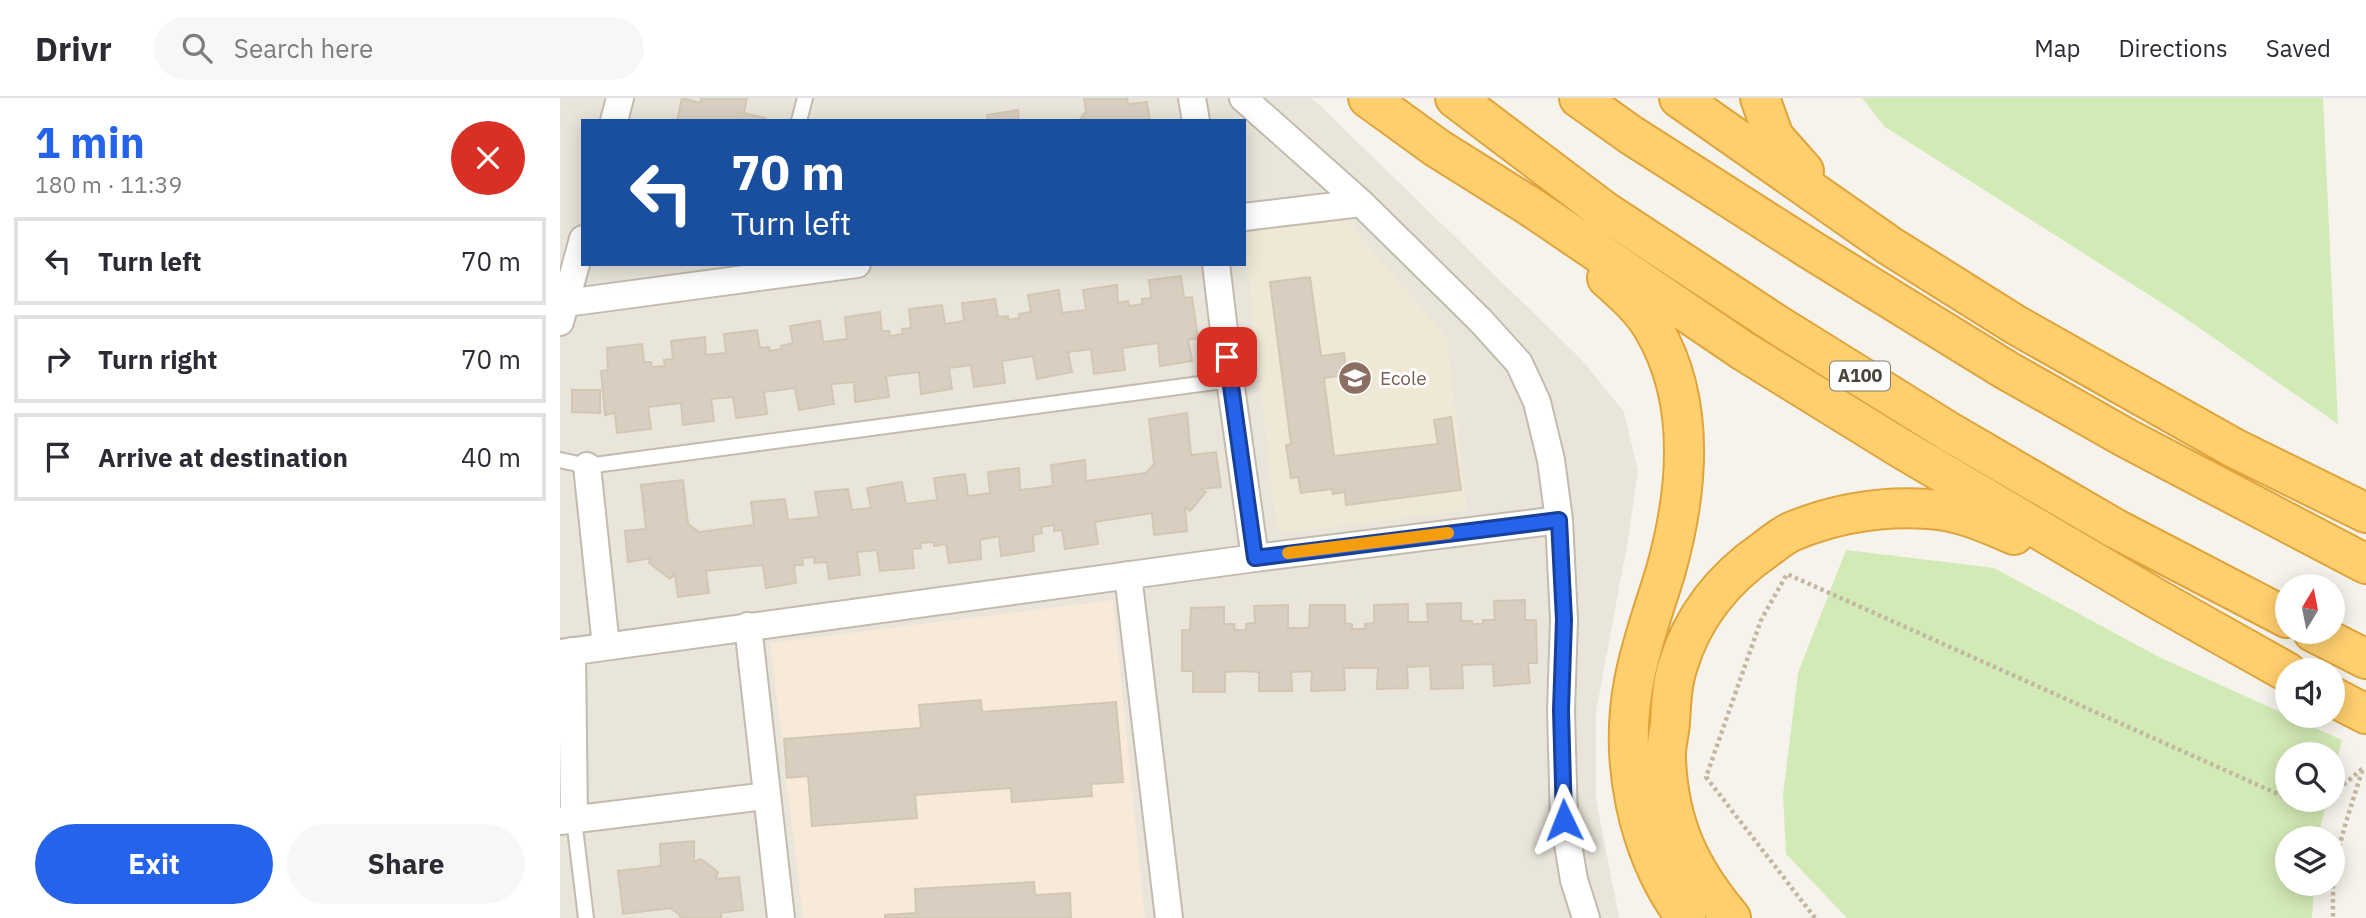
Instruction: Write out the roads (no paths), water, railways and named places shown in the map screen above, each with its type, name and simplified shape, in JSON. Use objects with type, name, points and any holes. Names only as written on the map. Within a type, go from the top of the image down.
[{"type":"highway","points":[[1368,98],[1437,148],[1531,207],[1745,352],[1902,449],[2275,665]]},
{"type":"highway","name":"A100","points":[[1455,98],[1603,209],[1776,324],[1951,433],[2116,529],[2275,612]]},
{"type":"highway","points":[[1579,98],[1631,135],[1811,250],[2006,370],[2126,438],[2366,564]]},
{"type":"highway","points":[[1679,98],[1889,246],[2016,326],[2234,448],[2366,513]]},
{"type":"highway","points":[[1760,98],[1774,136],[1794,161],[1823,191],[1889,246]]},
{"type":"highway","points":[[1531,207],[1627,296],[1653,328],[1671,365],[1679,400],[1685,447],[1683,496],[1666,570],[1645,634],[1633,684],[1629,749],[1633,796],[1651,857],[1686,918]]},
{"type":"highway","points":[[1731,918],[1707,890],[1686,854],[1672,808],[1666,758],[1671,700],[1677,666],[1686,642],[1712,598],[1742,566],[1789,533],[1834,516],[1880,510],[1930,508],[1981,520],[2157,599]]},
{"type":"highway","points":[[2337,644],[2366,659]]},
{"type":"highway","points":[[2345,703],[2366,714]]},
{"type":"street","points":[[615,119],[620,98]]},
{"type":"street","points":[[1192,98],[1196,119]]},
{"type":"street","points":[[1243,98],[1362,204],[1480,320],[1519,363],[1537,402],[1550,460],[1559,520],[1564,620],[1561,710],[1564,820],[1574,880],[1586,918]]},
{"type":"street","points":[[1246,217],[1362,204]]},
{"type":"street","points":[[581,246],[563,312],[758,270],[825,266]]},
{"type":"street","points":[[1216,266],[1255,558]]},
{"type":"street","points":[[587,466],[606,646]]},
{"type":"street","points":[[766,796],[567,820],[566,652],[1255,558],[1559,520]]},
{"type":"street","points":[[1128,575],[1169,918]]},
{"type":"street","points":[[748,626],[781,918]]},
{"type":"lane","points":[[800,119],[805,98]]},
{"type":"lane","points":[[560,460],[587,466],[1230,380]]},
{"type":"lane","points":[[567,820],[586,918]]},
{"type":"place","name":"Ecole","points":[[1355,378]]}]
